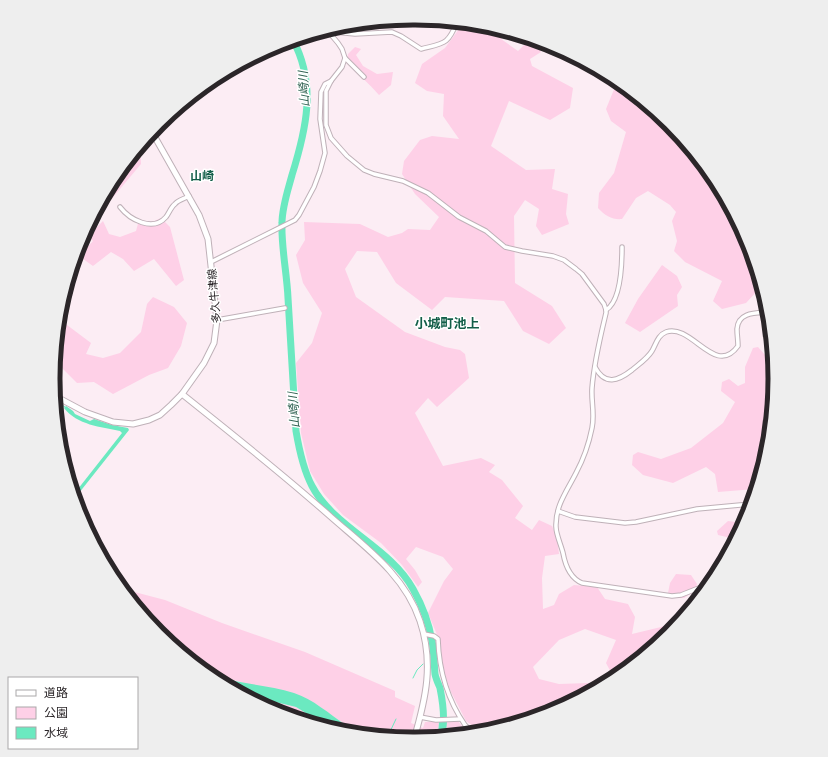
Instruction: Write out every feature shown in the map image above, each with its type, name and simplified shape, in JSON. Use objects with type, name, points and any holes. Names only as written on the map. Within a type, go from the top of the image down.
[{"type":"street","points":[[342,33],[355,34],[392,32],[421,49],[440,44],[450,39],[455,28]]},
{"type":"street","points":[[331,35],[342,49],[345,58],[364,77]]},
{"type":"street","points":[[345,58],[342,67],[331,81],[325,96],[326,125],[331,138],[340,150],[364,170],[403,181],[428,193],[459,217],[486,231],[505,247],[547,254],[564,260],[582,274],[601,300],[606,310]]},
{"type":"street","points":[[211,262],[297,218],[314,187],[325,153],[320,119],[321,92],[325,84],[331,81]]},
{"type":"street","name":"多久牛津線","points":[[61,399],[85,412],[113,422],[134,424],[149,420],[160,415],[182,394],[210,353],[215,337],[217,320],[208,239],[189,196],[155,138]]},
{"type":"street","points":[[120,207],[131,218],[140,222],[152,224],[159,222],[166,217],[174,204],[189,196]]},
{"type":"street","points":[[622,248],[622,259],[616,294],[612,305],[606,310],[597,350],[592,391],[594,417],[592,429],[578,468],[564,493],[558,511],[556,529],[564,560],[578,581],[672,596],[681,595],[698,588]]},
{"type":"street","points":[[217,320],[285,308]]},
{"type":"street","points":[[595,366],[599,373],[605,378],[613,380],[621,378],[648,356],[659,337],[672,331],[684,334],[713,354],[725,356],[730,354],[738,346],[738,326],[741,319],[748,314],[761,313]]},
{"type":"street","points":[[182,394],[270,465],[384,564],[397,578],[414,604],[426,634],[428,680],[425,699],[416,732]]},
{"type":"street","points":[[558,511],[575,517],[625,523],[697,509],[744,505]]},
{"type":"street","points":[[426,634],[434,636],[438,639],[438,660],[442,675],[460,719],[468,728]]},
{"type":"street","points":[[420,717],[436,720],[460,719]]},
{"type":"green space","points":[[459,29],[504,37],[501,39],[518,51],[526,43],[538,48],[541,52],[530,59],[532,66],[573,88],[570,108],[550,120],[509,101],[491,146],[526,170],[555,169],[552,189],[568,194],[566,214],[569,224],[542,235],[536,226],[539,209],[525,200],[514,216],[515,283],[552,306],[566,328],[549,344],[523,331],[504,301],[445,297],[432,310],[396,283],[377,252],[357,251],[345,269],[356,297],[405,332],[445,347],[460,350],[465,354],[469,378],[437,407],[428,398],[415,413],[443,466],[481,458],[495,465],[489,472],[502,480],[523,506],[515,518],[532,530],[539,520],[552,526],[557,538],[559,554],[545,556],[542,578],[543,609],[554,605],[559,594],[574,585],[597,587],[605,599],[628,604],[635,617],[632,634],[668,624],[629,659],[611,672],[606,663],[616,640],[585,629],[559,640],[533,667],[539,679],[559,684],[588,683],[590,685],[570,696],[528,713],[474,727],[466,721],[451,692],[441,664],[438,637],[428,613],[444,581],[453,569],[443,557],[416,547],[406,559],[422,582],[418,587],[402,565],[381,543],[343,515],[324,494],[310,471],[301,433],[296,363],[312,343],[322,313],[303,283],[296,255],[305,240],[304,222],[360,224],[388,237],[402,233],[408,229],[430,230],[439,217],[415,194],[402,174],[404,161],[420,140],[432,136],[459,139],[443,116],[444,94],[427,91],[415,83],[422,64],[445,48]]},
{"type":"green space","points":[[355,47],[361,49],[356,55],[363,66],[377,74],[393,72],[391,85],[379,95],[347,62],[348,54]]},
{"type":"green space","points":[[615,88],[647,113],[680,145],[708,182],[731,222],[749,265],[756,292],[746,303],[722,309],[713,301],[722,281],[685,262],[674,251],[677,241],[672,221],[676,212],[670,205],[648,191],[636,198],[622,219],[609,217],[598,208],[599,193],[614,173],[626,132],[611,121],[606,109]]},
{"type":"green space","points":[[140,155],[141,164],[109,202],[120,182]]},
{"type":"green space","points":[[161,218],[170,227],[184,280],[176,286],[154,259],[134,271],[123,259],[111,252],[93,266],[82,258],[84,250],[93,241],[90,238],[92,232],[103,221],[109,234],[120,237],[136,231],[139,220],[152,222]]},
{"type":"green space","points":[[662,265],[677,276],[682,287],[677,295],[678,306],[640,332],[625,323],[638,299]]},
{"type":"green space","points":[[153,297],[174,307],[187,323],[181,346],[168,368],[149,375],[113,394],[94,382],[77,383],[60,366],[65,324],[91,343],[86,354],[103,358],[120,353],[141,332],[147,304]]},
{"type":"green space","points":[[758,347],[767,357],[768,378],[767,402],[761,447],[750,489],[718,492],[715,474],[706,467],[673,483],[643,475],[632,465],[633,455],[638,452],[661,459],[691,448],[723,423],[735,402],[721,391],[722,382],[729,379],[738,386],[745,383],[745,367],[753,348]]},
{"type":"green space","points":[[728,521],[737,522],[730,538],[718,535],[717,531]]},
{"type":"green space","points":[[676,574],[691,575],[697,584],[695,591],[684,598],[671,598],[668,593],[670,583]]},
{"type":"green space","points":[[132,591],[165,600],[222,623],[305,652],[395,691],[395,697],[415,706],[411,723],[423,728],[425,722],[439,722],[438,731],[391,731],[346,725],[314,703],[226,678],[199,659],[181,644],[148,612]]},
{"type":"green space","points":[[267,700],[296,707],[312,717]]},
{"type":"green space","points":[[458,721],[464,728],[446,730],[446,722]]},
{"type":"water","points":[[66,406],[75,414],[90,421],[94,419],[128,428],[129,430],[79,493],[78,489],[122,433],[120,431],[82,422],[69,414],[64,408]]},
{"type":"water","points":[[229,679],[294,693],[314,703],[347,725],[312,717],[296,707],[267,700]]},
{"type":"water","points":[[439,722],[446,722],[446,730],[438,731]]},
{"type":"waterway","name":"山崎川","points":[[295,46],[305,74],[307,108],[297,158],[284,205],[282,232],[298,445],[309,479],[322,501],[334,514],[391,561],[403,574],[413,589],[431,634],[435,674],[440,688],[444,712],[443,730]]},
{"type":"waterway","points":[[61,405],[65,407]]},
{"type":"waterway","points":[[413,678],[417,670],[423,664]]},
{"type":"waterway","points":[[390,731],[396,719]]},
{"type":"district","name":"山崎","points":[[202,176]]},
{"type":"district","name":"小城町池上","points":[[447,323]]}]
